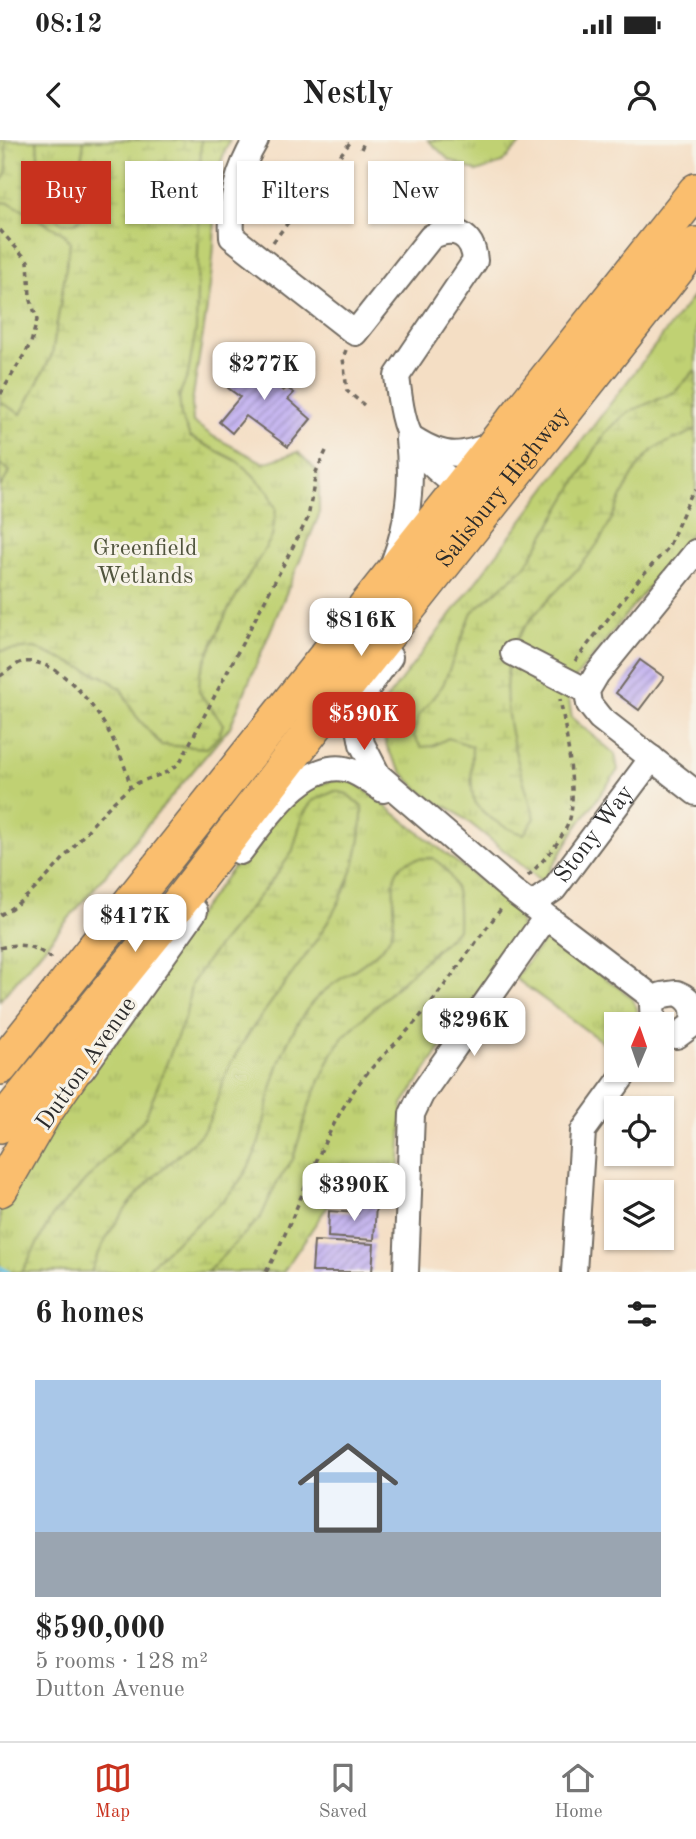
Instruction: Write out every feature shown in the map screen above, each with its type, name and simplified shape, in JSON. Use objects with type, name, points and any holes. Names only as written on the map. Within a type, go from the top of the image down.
[{"type":"highway","name":"Salisbury Highway","points":[[4,1060],[141,892],[696,191]]},
{"type":"highway","name":"Salisbury Highway","points":[[0,1125],[169,916],[321,718],[696,245]]},
{"type":"highway","points":[[461,489],[486,513]]},
{"type":"highway","points":[[4,1183],[42,1116],[91,1045],[169,916]]},
{"type":"street","points":[[256,140],[234,185],[232,237],[258,260],[355,332],[430,237],[443,231],[456,231],[467,237],[474,248],[475,261],[397,376],[401,417],[408,435],[423,460],[461,489]]},
{"type":"street","points":[[408,435],[434,452],[447,454],[459,455],[497,443]]},
{"type":"street","points":[[386,582],[408,513],[411,482],[408,435]]},
{"type":"street","name":"Dutton Avenue","points":[[486,513],[463,558],[374,679],[363,701],[358,734],[366,756],[378,775],[408,804],[654,1012]]},
{"type":"street","points":[[586,691],[696,552]]},
{"type":"street","points":[[513,653],[586,691],[593,711],[696,793]]},
{"type":"street","name":"Stony Way","points":[[406,1272],[412,1114],[421,1095],[530,905],[554,889],[652,758]]},
{"type":"street","name":"Dutton Avenue","points":[[4,1183],[177,934],[260,826],[292,791],[311,774],[324,769],[344,768],[408,804]]},
{"type":"street","points":[[654,1012],[669,992],[691,990],[694,1010],[692,1032],[674,1036]]},
{"type":"street","points":[[574,1272],[583,1131],[619,1082]]},
{"type":"path","points":[[258,260],[352,140]]},
{"type":"path","points":[[361,149],[365,140]]},
{"type":"path","points":[[0,230],[28,261],[30,297],[37,320],[32,342],[2,393]]},
{"type":"path","points":[[355,332],[343,358],[347,391],[364,405]]},
{"type":"path","points":[[0,915],[30,896],[61,857],[130,787],[172,772],[180,762],[307,518],[316,472],[327,449]]},
{"type":"path","points":[[0,676],[21,662],[45,663],[63,675],[83,695],[116,741],[128,768],[130,787]]},
{"type":"path","points":[[266,1272],[290,1228],[324,1144],[351,1095],[373,1066],[433,1000],[530,905]]},
{"type":"path","points":[[0,948],[16,943],[30,946],[74,975]]},
{"type":"green space","name":"Greenfield Wetlands","points":[[0,140],[230,140],[222,161],[125,161],[125,224],[215,224],[211,275],[192,403],[193,422],[214,437],[264,463],[298,452],[319,473],[319,515],[230,727],[0,1000]]},
{"type":"green space","points":[[5,140],[37,140],[38,161],[21,161],[21,209],[10,203],[0,202],[0,182],[7,168]]},
{"type":"green space","points":[[84,140],[201,140],[200,161],[125,161],[125,224],[199,224],[196,329],[188,375],[179,395],[181,416],[190,437],[237,461],[269,492],[276,509],[272,537],[228,610],[200,672],[199,692],[223,724],[219,736],[207,748],[161,745],[136,716],[121,689],[104,677],[35,648],[0,651],[0,488],[10,471],[0,464],[0,402],[21,414],[52,355],[70,242],[64,234],[47,224],[111,224],[111,161],[81,161]]},
{"type":"green space","points":[[428,140],[524,140],[502,163],[477,172],[464,166],[464,161],[448,159]]},
{"type":"green space","points":[[696,293],[696,527],[567,689],[572,718],[615,754],[618,770],[576,828],[543,882],[457,813],[433,800],[410,781],[392,757],[386,743],[382,715],[386,700]]},
{"type":"green space","points":[[696,369],[696,429],[658,447],[643,460],[596,546],[530,620],[512,652],[507,674],[509,724],[535,818],[524,834],[517,832],[494,820],[476,803],[472,784],[472,746],[448,738],[433,746],[421,747],[413,735],[419,715],[443,685],[472,612],[526,566],[605,433],[628,412],[675,392]]},
{"type":"green space","points":[[339,779],[356,783],[519,911],[521,929],[403,1104],[398,1200],[335,1195],[283,1272],[0,1272],[0,1202],[176,943],[267,823],[306,788]]},
{"type":"green space","points":[[335,791],[347,794],[362,807],[359,844],[349,879],[315,942],[231,1063],[205,1128],[128,1206],[103,1245],[91,1272],[22,1272],[52,1216],[145,1118],[186,1014],[191,985],[207,960],[278,873],[293,850],[302,817],[312,801]]},
{"type":"green space","points":[[433,858],[448,873],[456,889],[458,929],[344,1036],[332,1054],[310,1103],[293,1159],[276,1184],[261,1217],[207,1272],[145,1272],[215,1208],[240,1181],[257,1147],[278,1067],[298,1023],[319,996],[385,944],[392,931],[395,876],[401,866],[413,860]]},
{"type":"green space","points":[[553,940],[630,996],[637,1012],[604,1012],[604,1043],[515,978],[543,942]]},
{"type":"building","points":[[244,358],[247,361],[250,358],[263,370],[272,360],[286,371],[275,384],[283,391],[287,388],[294,393],[288,399],[311,419],[288,447],[246,416],[232,433],[219,422],[240,397],[228,388],[231,384],[225,379]]},
{"type":"building","points":[[640,660],[664,677],[639,710],[616,693]]},
{"type":"building","points":[[358,1204],[376,1204],[374,1240],[328,1237],[329,1211],[358,1213]]},
{"type":"building","points":[[314,1241],[374,1244],[372,1272],[312,1272]]},
{"type":"waterway","points":[[0,1268],[8,1272]]}]
